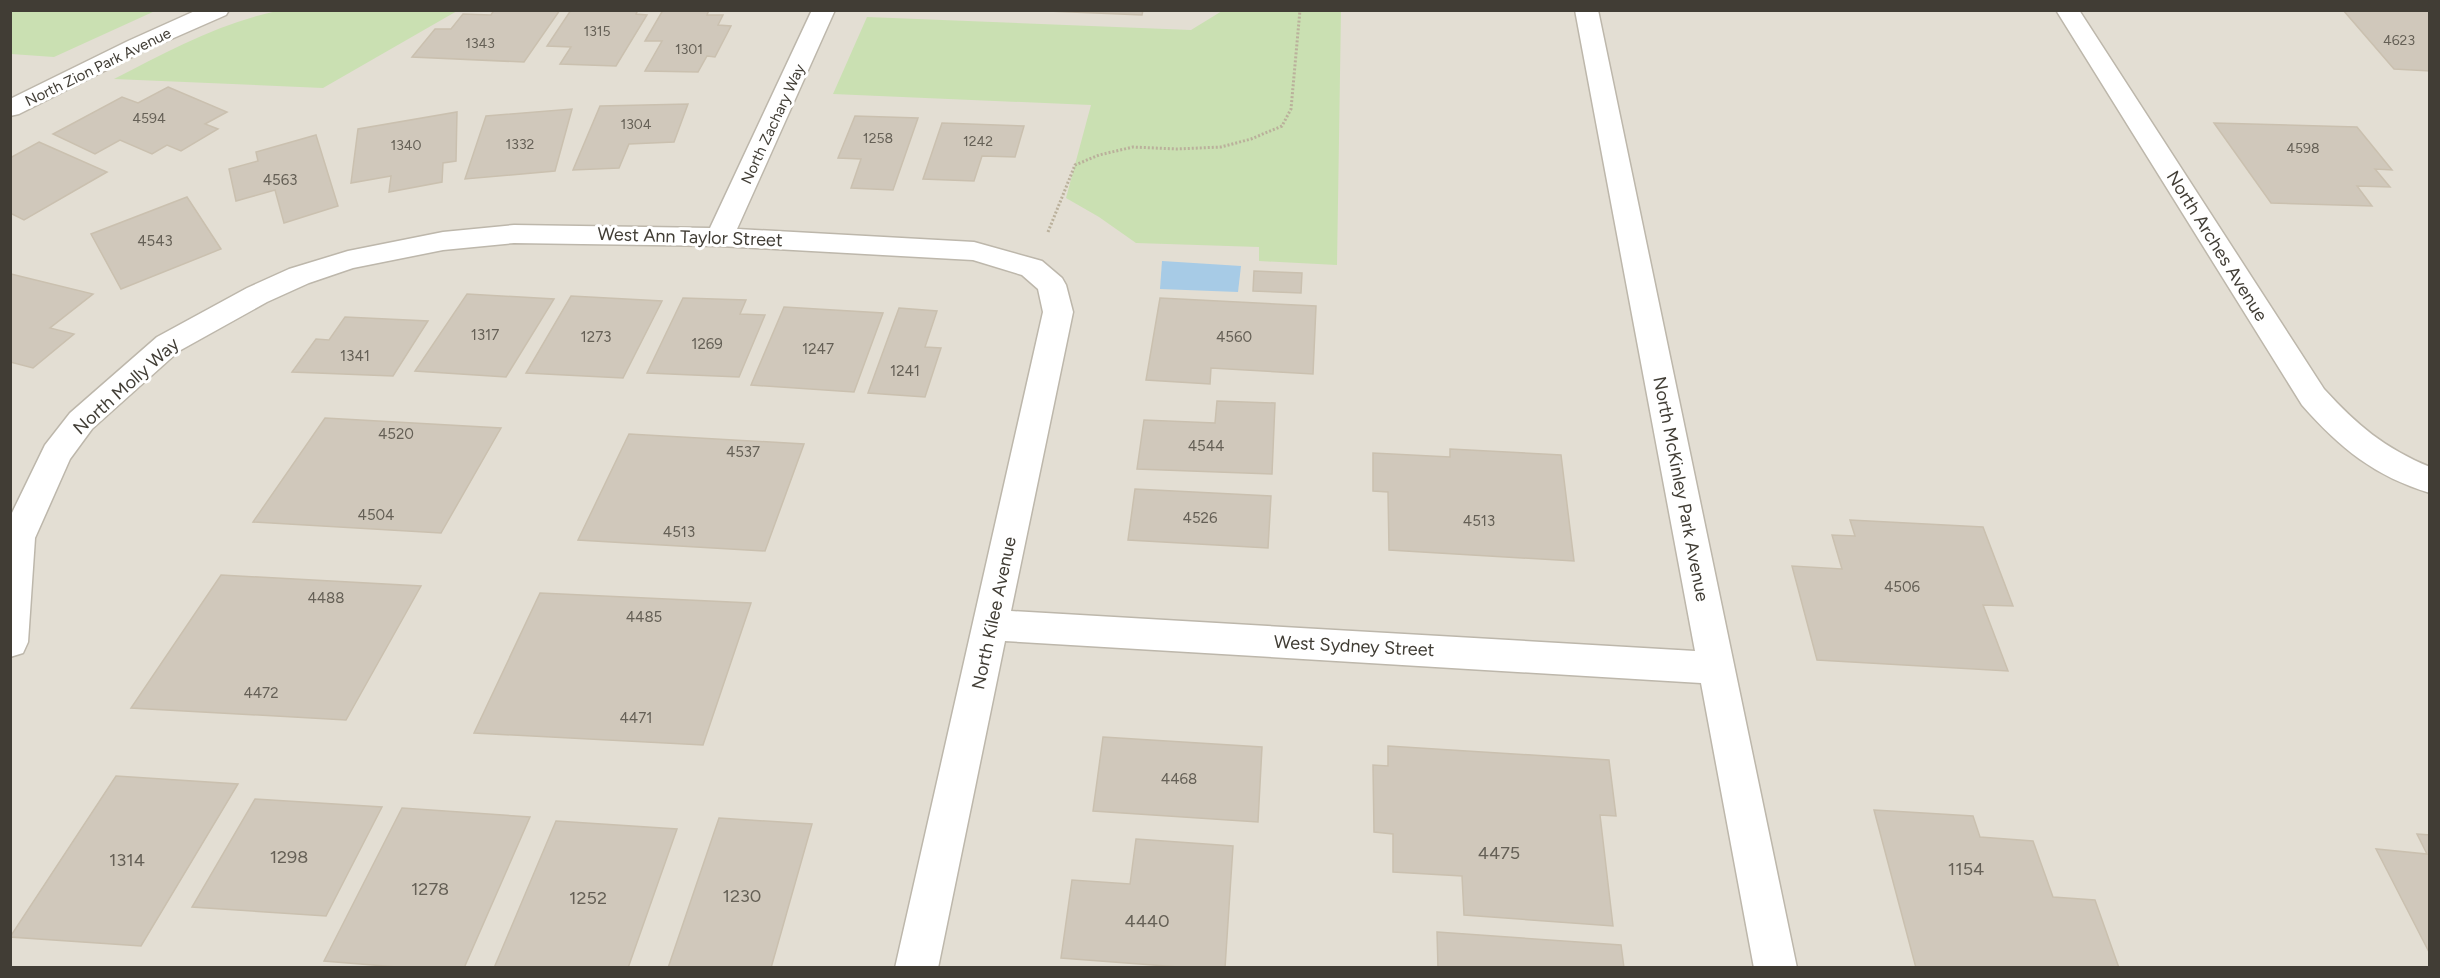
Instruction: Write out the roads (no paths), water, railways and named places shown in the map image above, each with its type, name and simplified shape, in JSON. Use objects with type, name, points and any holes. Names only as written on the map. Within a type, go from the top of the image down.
[{"type":"street","name":"North Zion Park Avenue","points":[[10,109],[136,46],[218,10]]},
{"type":"street","name":"North Zachary Way","points":[[720,237],[824,10]]},
{"type":"street","name":"North McKinley Park Avenue","points":[[1586,10],[1776,968]]},
{"type":"street","name":"North Arches Avenue","points":[[2067,10],[2313,397],[2343,430],[2388,463],[2430,480]]},
{"type":"street","name":"West Ann Taylor Street","points":[[348,260],[443,241],[514,234],[720,237],[974,251],[1032,268]]},
{"type":"street","name":"North Molly Way","points":[[10,642],[18,538],[56,454],[81,421],[168,344],[257,295],[299,276],[348,260]]},
{"type":"street","name":"North Kilee Avenue","points":[[916,968],[1058,312],[1052,285],[1032,268]]},
{"type":"street","name":"West Sydney Street","points":[[992,625],[1717,668]]},
{"type":"water","points":[[1162,261],[1241,266],[1238,292],[1160,289]]}]
